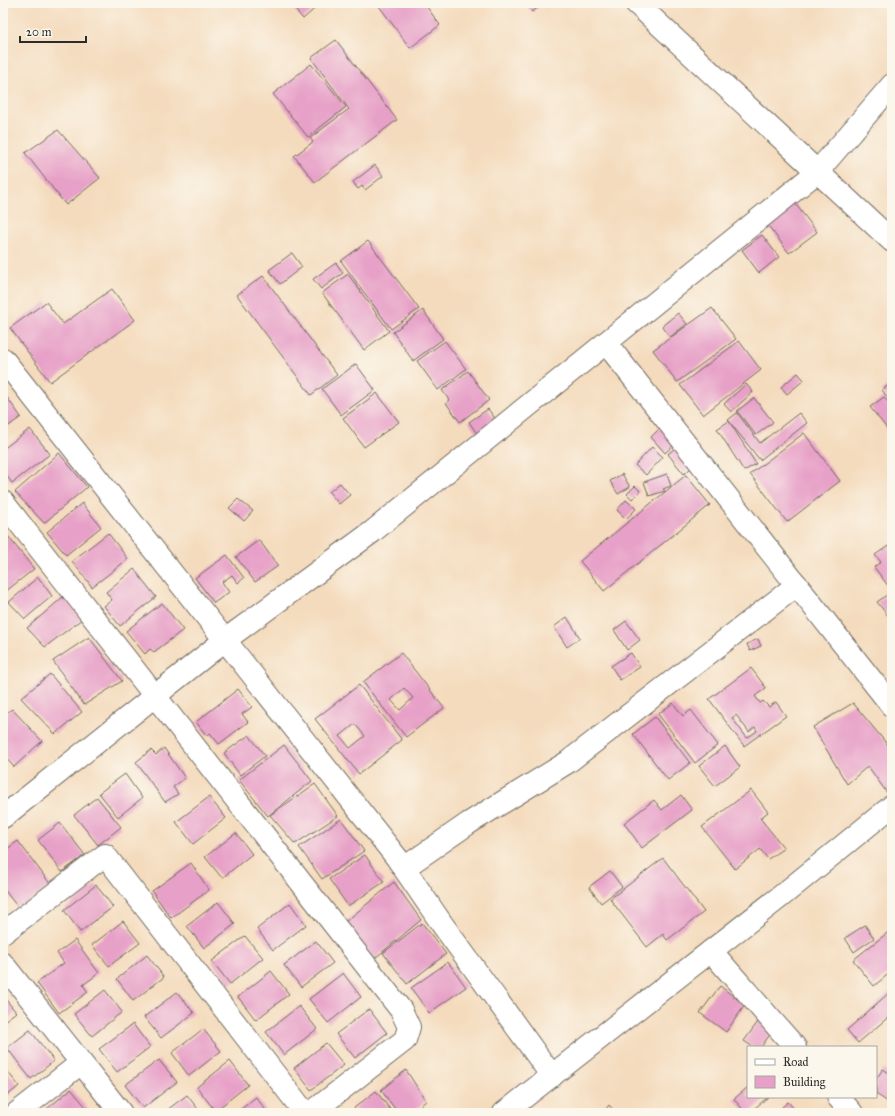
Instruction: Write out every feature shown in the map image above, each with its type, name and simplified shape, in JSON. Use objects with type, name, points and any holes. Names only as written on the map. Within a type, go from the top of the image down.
[{"type":"street","points":[[636,3],[892,241]]},
{"type":"street","points":[[3,817],[225,640],[372,532],[818,172],[892,85]]},
{"type":"street","points":[[606,343],[892,706]]},
{"type":"street","points":[[3,359],[404,868],[442,924],[552,1076]]},
{"type":"street","points":[[3,502],[401,1010],[409,1027],[406,1040],[311,1113]]},
{"type":"street","points":[[404,868],[469,823],[568,762],[797,585]]},
{"type":"street","points":[[504,1113],[711,952],[892,806]]},
{"type":"street","points":[[3,933],[105,854],[305,1113]]},
{"type":"street","points":[[711,952],[794,1046]]},
{"type":"street","points":[[3,964],[121,1113]]},
{"type":"street","points":[[17,1113],[81,1063]]},
{"type":"street","points":[[839,1098],[852,1113]]},
{"type":"building","points":[[289,3],[321,3],[303,19]]},
{"type":"building","points":[[383,3],[424,3],[440,25],[410,48],[379,6]]},
{"type":"building","points":[[526,3],[544,3],[532,12]]},
{"type":"building","points":[[336,40],[397,120],[315,182],[294,156],[313,142],[310,138],[349,109],[311,58]]},
{"type":"building","points":[[311,64],[346,107],[308,137],[273,94]]},
{"type":"building","points":[[58,130],[100,178],[66,205],[25,153]]},
{"type":"building","points":[[375,165],[383,176],[365,190],[362,186],[358,189],[353,182]]},
{"type":"building","points":[[794,202],[817,232],[789,253],[766,223]]},
{"type":"building","points":[[762,235],[779,257],[759,273],[742,250]]},
{"type":"building","points":[[368,241],[419,309],[391,329],[341,261]]},
{"type":"building","points":[[292,253],[302,267],[280,284],[269,270]]},
{"type":"building","points":[[336,263],[343,273],[321,289],[313,279]]},
{"type":"building","points":[[348,274],[389,331],[364,350],[322,293]]},
{"type":"building","points":[[263,276],[337,375],[311,395],[237,295]]},
{"type":"building","points":[[112,289],[135,320],[50,382],[10,328],[46,302],[63,324]]},
{"type":"building","points":[[712,308],[736,339],[677,382],[653,350]]},
{"type":"building","points":[[423,310],[443,339],[413,361],[393,332]]},
{"type":"building","points":[[678,313],[687,324],[670,337],[662,326]]},
{"type":"building","points":[[445,341],[466,369],[438,390],[417,361]]},
{"type":"building","points":[[739,341],[761,370],[703,415],[680,385]]},
{"type":"building","points":[[356,364],[375,390],[341,415],[322,389]]},
{"type":"building","points":[[468,371],[489,400],[460,422],[446,403],[449,400],[442,390]]},
{"type":"building","points":[[798,373],[804,380],[787,394],[781,387]]},
{"type":"building","points":[[892,382],[892,404],[882,390]]},
{"type":"building","points":[[746,384],[753,392],[731,412],[724,404]]},
{"type":"building","points":[[3,392],[21,417],[3,430]]},
{"type":"building","points":[[377,393],[399,422],[364,447],[343,418]]},
{"type":"building","points":[[884,397],[892,407],[892,435],[870,407]]},
{"type":"building","points":[[754,398],[773,422],[756,435],[737,411]]},
{"type":"building","points":[[488,409],[497,421],[478,435],[469,422]]},
{"type":"building","points":[[737,413],[760,443],[799,413],[807,423],[760,460],[728,420]]},
{"type":"building","points":[[729,421],[756,464],[744,471],[717,429]]},
{"type":"building","points":[[663,425],[678,441],[665,453],[651,437]]},
{"type":"building","points":[[30,429],[50,454],[12,483],[3,471],[3,449]]},
{"type":"building","points":[[804,433],[840,481],[787,522],[750,474]]},
{"type":"building","points":[[681,443],[697,463],[684,474],[668,454]]},
{"type":"building","points":[[652,447],[663,457],[646,475],[635,465]]},
{"type":"building","points":[[59,453],[87,487],[44,523],[15,492]]},
{"type":"building","points":[[622,474],[630,487],[618,494],[610,481]]},
{"type":"building","points":[[667,474],[671,486],[663,489],[665,491],[649,496],[644,482]]},
{"type":"building","points":[[686,475],[710,505],[604,591],[580,561]]},
{"type":"building","points":[[340,483],[350,495],[339,504],[329,492]]},
{"type":"building","points":[[635,486],[640,491],[632,499],[627,494]]},
{"type":"building","points":[[238,499],[253,511],[244,521],[229,508]]},
{"type":"building","points":[[626,500],[636,509],[626,519],[617,510]]},
{"type":"building","points":[[82,503],[101,527],[66,555],[47,532]]},
{"type":"building","points":[[3,530],[34,569],[5,592],[3,589]]},
{"type":"building","points":[[108,533],[128,559],[92,587],[72,561]]},
{"type":"building","points":[[259,540],[278,566],[255,582],[236,557]]},
{"type":"building","points":[[888,546],[892,550],[892,591],[874,567],[881,562],[875,555]]},
{"type":"building","points":[[227,555],[244,578],[238,583],[232,575],[222,582],[229,592],[214,603],[195,578]]},
{"type":"building","points":[[134,569],[156,597],[120,626],[104,606],[112,600],[106,592]]},
{"type":"building","points":[[38,577],[52,596],[25,619],[9,602]]},
{"type":"building","points":[[891,592],[892,615],[889,617],[877,602]]},
{"type":"building","points":[[63,597],[82,619],[45,647],[27,628]]},
{"type":"building","points":[[162,603],[183,630],[154,652],[150,649],[145,654],[126,631]]},
{"type":"building","points":[[567,617],[580,638],[567,647],[554,627]]},
{"type":"building","points":[[626,621],[640,640],[627,650],[614,630]]},
{"type":"building","points":[[89,637],[122,681],[84,705],[53,661]]},
{"type":"building","points":[[758,639],[761,646],[750,651],[747,644]]},
{"type":"building","points":[[401,653],[444,708],[406,737],[363,682]],"holes":[[[404,688],[413,698],[400,710],[391,700]]]},
{"type":"building","points":[[631,653],[640,667],[620,680],[611,666]]},
{"type":"building","points":[[751,668],[766,688],[755,696],[760,703],[763,701],[769,707],[776,702],[786,716],[744,746],[709,699]],"holes":[[[736,715],[749,732],[755,727],[757,731],[747,738],[732,718]]]},
{"type":"building","points":[[50,674],[82,712],[55,734],[21,698]]},
{"type":"building","points":[[359,685],[402,740],[359,774],[315,719]],"holes":[[[355,724],[365,736],[350,748],[340,736]]]},
{"type":"building","points":[[238,689],[252,707],[242,714],[248,722],[219,744],[210,733],[207,736],[196,722]]},
{"type":"building","points":[[673,703],[683,716],[691,710],[718,745],[695,763],[658,714]]},
{"type":"building","points":[[853,703],[892,750],[892,790],[887,793],[868,766],[847,784],[813,727]]},
{"type":"building","points":[[12,709],[42,741],[14,767],[3,755],[3,715]]},
{"type":"building","points":[[655,717],[690,763],[668,780],[633,734]]},
{"type":"building","points":[[249,735],[265,756],[240,775],[224,753]]},
{"type":"building","points":[[284,745],[312,781],[268,816],[239,780]]},
{"type":"building","points":[[725,746],[740,767],[715,786],[699,766]]},
{"type":"building","points":[[164,748],[185,778],[173,787],[178,794],[165,802],[136,762],[151,750],[156,755]]},
{"type":"building","points":[[125,774],[142,798],[118,817],[99,793]]},
{"type":"building","points":[[315,784],[338,816],[295,844],[270,815]]},
{"type":"building","points":[[751,790],[768,812],[760,818],[784,848],[768,859],[760,849],[735,869],[702,827]]},
{"type":"building","points":[[681,795],[692,810],[642,848],[624,823],[654,800],[662,810]]},
{"type":"building","points":[[97,797],[121,827],[98,845],[74,815]]},
{"type":"building","points":[[209,797],[226,818],[193,844],[176,822]]},
{"type":"building","points":[[341,819],[364,851],[322,879],[299,847]]},
{"type":"building","points":[[60,823],[85,855],[62,872],[38,840]]},
{"type":"building","points":[[236,833],[252,854],[222,878],[205,857]]},
{"type":"building","points":[[18,841],[51,885],[19,909],[3,888],[3,852]]},
{"type":"building","points":[[365,855],[384,882],[348,906],[329,879]]},
{"type":"building","points":[[663,858],[704,912],[667,940],[663,934],[647,947],[610,899]]},
{"type":"building","points":[[191,863],[209,890],[171,918],[152,891]]},
{"type":"building","points":[[610,871],[622,887],[601,903],[589,887]]},
{"type":"building","points":[[394,882],[421,920],[374,959],[345,922]]},
{"type":"building","points":[[96,885],[113,907],[80,932],[64,910]]},
{"type":"building","points":[[218,902],[235,924],[204,948],[187,926]]},
{"type":"building","points":[[290,903],[306,925],[273,950],[257,929]]},
{"type":"building","points":[[123,921],[140,943],[109,966],[92,945]]},
{"type":"building","points":[[422,923],[446,954],[407,984],[383,953]]},
{"type":"building","points":[[865,925],[874,938],[854,952],[845,938]]},
{"type":"building","points":[[892,929],[892,971],[874,986],[853,960]]},
{"type":"building","points":[[245,936],[263,958],[230,984],[212,961]]},
{"type":"building","points":[[75,940],[99,973],[83,985],[88,992],[59,1013],[37,983],[64,963],[57,953]]},
{"type":"building","points":[[316,941],[333,963],[301,987],[284,965]]},
{"type":"building","points":[[147,955],[164,977],[133,1001],[117,979]]},
{"type":"building","points":[[448,962],[466,987],[429,1013],[411,988]]},
{"type":"building","points":[[271,971],[289,994],[256,1020],[238,997]]},
{"type":"building","points":[[343,973],[361,997],[328,1023],[309,999]]},
{"type":"building","points":[[720,986],[745,1005],[726,1032],[700,1013]]},
{"type":"building","points":[[105,990],[122,1012],[92,1036],[74,1014]]},
{"type":"building","points":[[891,991],[892,1014],[858,1043],[847,1030]]},
{"type":"building","points":[[177,992],[194,1013],[161,1038],[144,1017]]},
{"type":"building","points":[[3,996],[16,1012],[3,1022]]},
{"type":"building","points":[[299,1006],[317,1029],[284,1055],[266,1032]]},
{"type":"building","points":[[369,1009],[387,1033],[355,1058],[336,1034]]},
{"type":"building","points":[[760,1019],[774,1029],[762,1046],[752,1046],[744,1041]]},
{"type":"building","points":[[133,1024],[150,1047],[117,1072],[99,1049]]},
{"type":"building","points":[[203,1029],[221,1051],[189,1076],[172,1053]]},
{"type":"building","points":[[30,1030],[54,1061],[31,1079],[7,1048]]},
{"type":"building","points":[[326,1043],[344,1065],[311,1090],[294,1068]]},
{"type":"building","points":[[159,1060],[177,1082],[143,1108],[125,1085]]},
{"type":"building","points":[[230,1061],[248,1085],[215,1111],[197,1087]]},
{"type":"building","points":[[3,1066],[19,1086],[3,1099]]},
{"type":"building","points":[[883,1069],[892,1075],[892,1096],[888,1102],[877,1095],[877,1078]]},
{"type":"building","points":[[406,1070],[426,1101],[411,1113],[398,1113],[381,1090]]},
{"type":"building","points":[[747,1088],[747,1098],[767,1098],[749,1113],[746,1113],[734,1099]]},
{"type":"building","points":[[71,1089],[91,1113],[42,1113]]},
{"type":"building","points":[[376,1091],[393,1113],[358,1113],[354,1108]]},
{"type":"building","points":[[187,1095],[201,1113],[163,1113]]},
{"type":"building","points":[[256,1097],[268,1113],[236,1113]]},
{"type":"building","points":[[788,1102],[798,1113],[788,1113],[782,1107]]},
{"type":"building","points":[[609,1105],[616,1113],[603,1113]]}]
